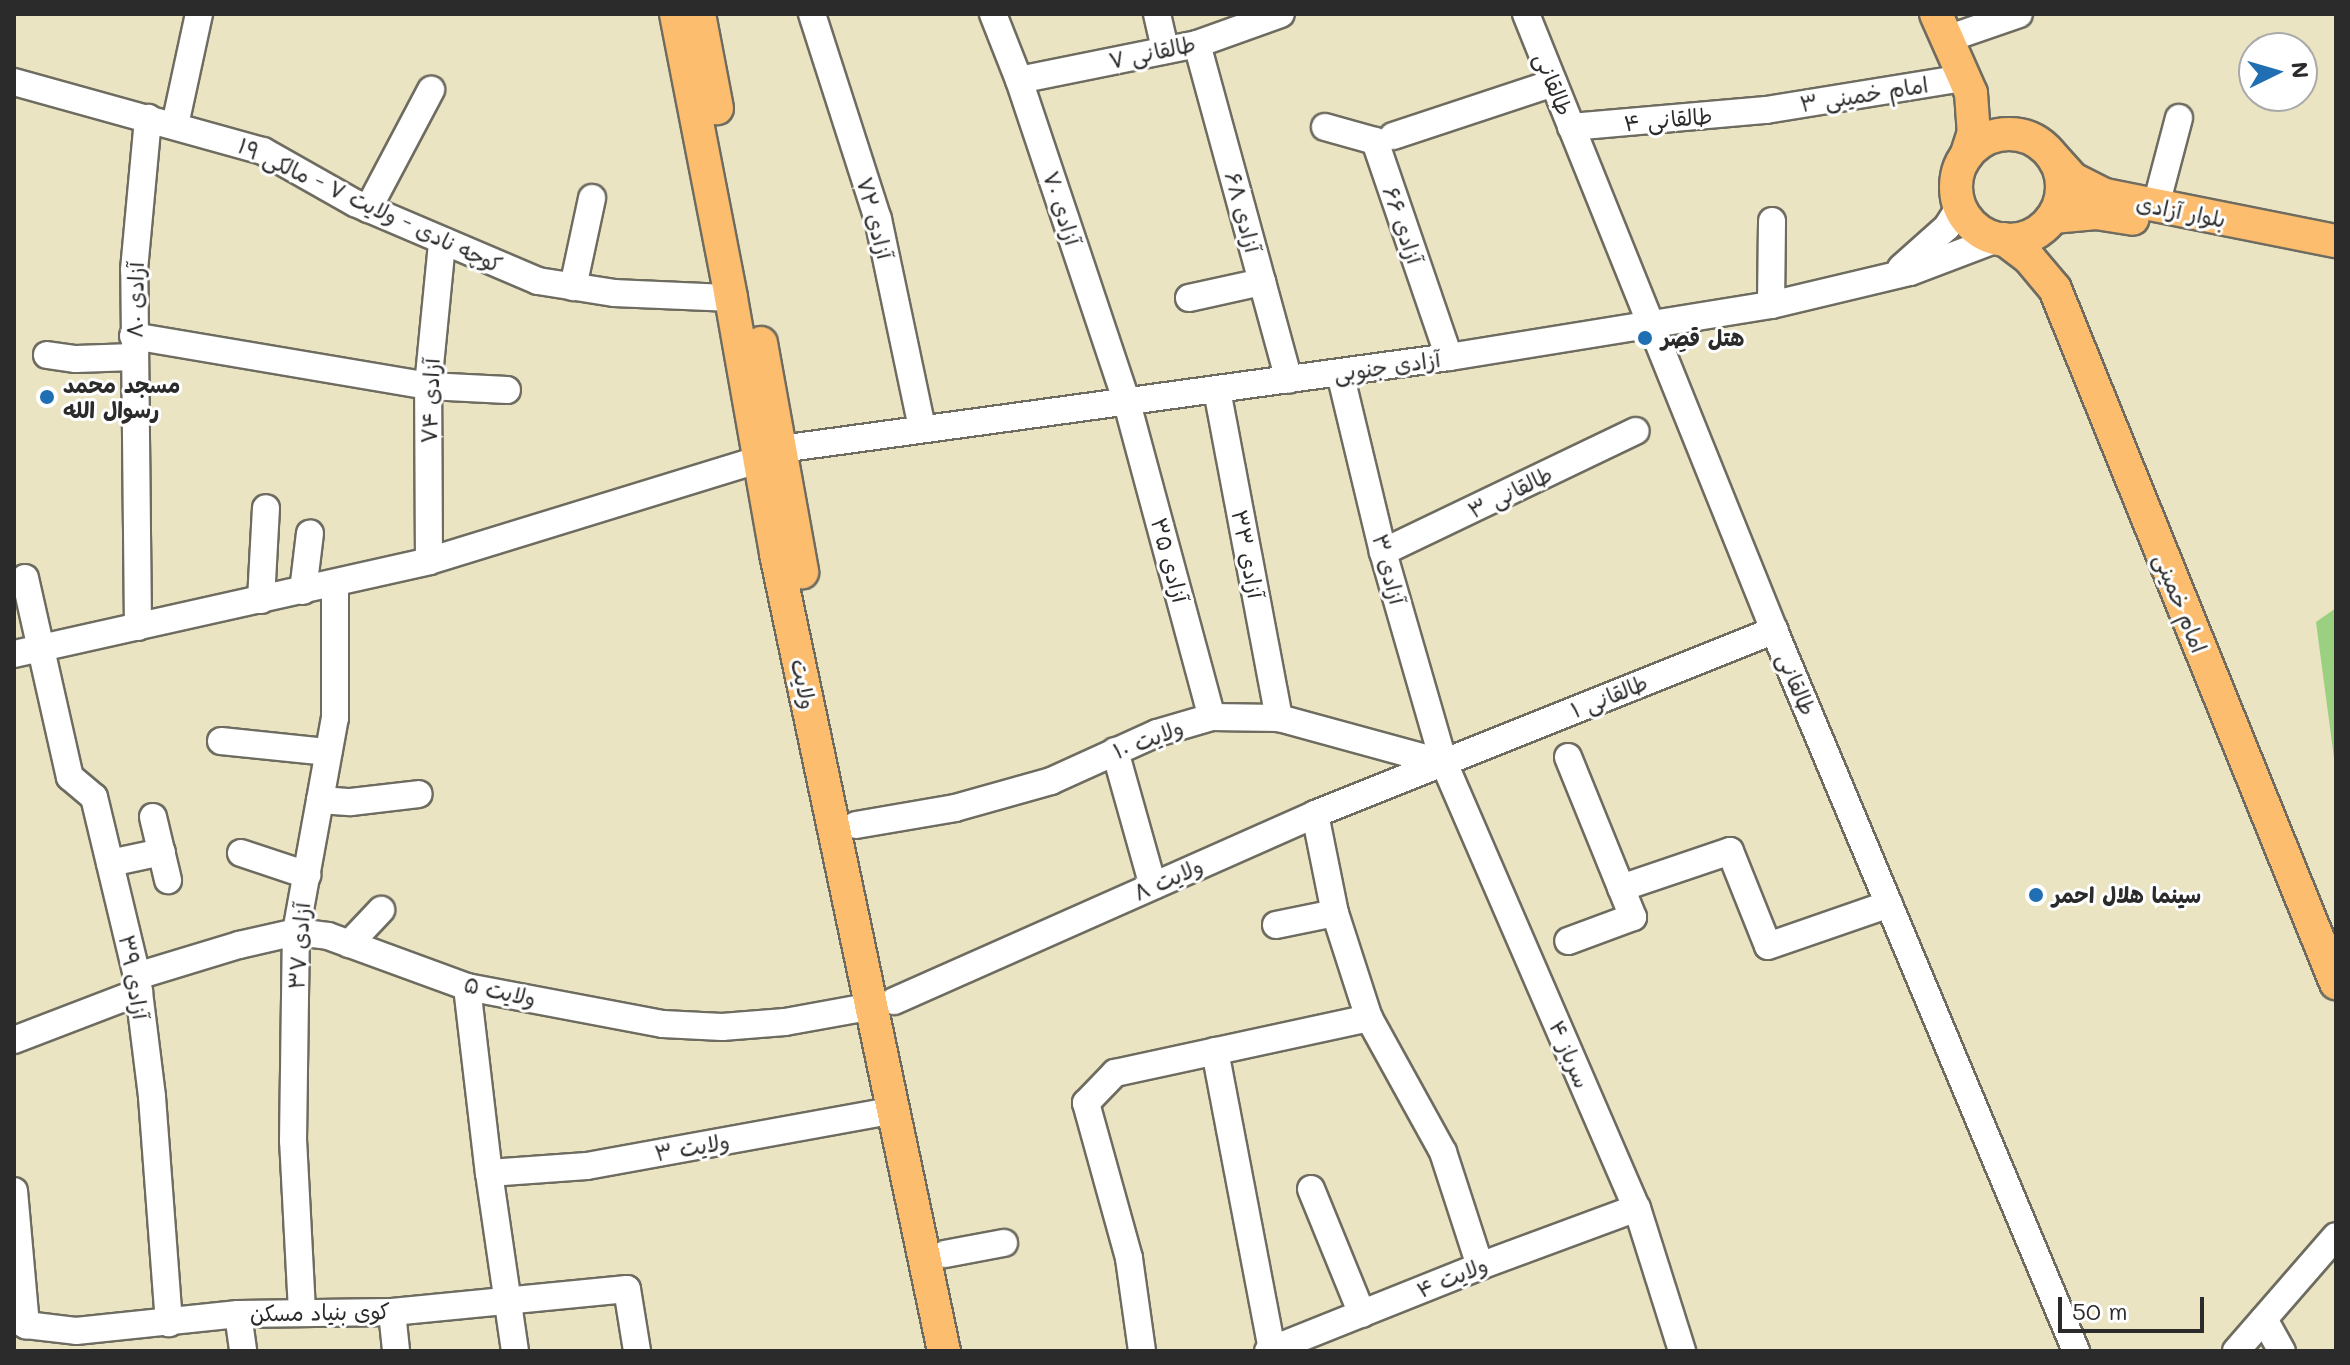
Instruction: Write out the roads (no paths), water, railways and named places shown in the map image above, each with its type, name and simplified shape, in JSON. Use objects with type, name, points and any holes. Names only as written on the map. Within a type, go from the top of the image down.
[{"type":"main road","name":"ولایت","points":[[676,14],[731,298],[769,454],[883,1004],[945,1254],[964,1351]]},
{"type":"main road","name":"ولایت","points":[[699,14],[769,454],[797,549],[856,825],[883,1004],[894,1110],[944,1351]]},
{"type":"main road","points":[[1942,26],[1967,85],[1974,132],[1958,172],[1956,189],[1960,206],[1969,222],[2000,239],[2029,236],[2048,222],[2060,203],[2060,172],[2036,142],[2012,134],[1994,136],[1966,156]]},
{"type":"main road","name":"بلوار آزادی","points":[[1967,85],[1991,112],[2036,142],[2073,179],[2105,195],[2336,241]]},
{"type":"main road","name":"بلوار آزادی","points":[[2048,222],[2096,213],[2336,263]]},
{"type":"main road","points":[[2048,222],[2044,257],[2055,289]]},
{"type":"main road","name":"امام خمینی","points":[[2000,239],[2040,268],[2055,289],[2336,983]]},
{"type":"street","points":[[175,125],[199,14]]},
{"type":"street","points":[[663,14],[676,14]]},
{"type":"street","name":"آزادی ۷۲","points":[[812,14],[878,219],[922,427]]},
{"type":"street","name":"آزادی ۷۰","points":[[993,14],[1019,80],[1127,403]]},
{"type":"street","points":[[1157,14],[1165,50]]},
{"type":"street","name":"طالقانی ۷","points":[[1019,80],[1197,44],[1281,14]]},
{"type":"street","name":"طالقانی","points":[[1526,14],[1774,630],[2076,1351]]},
{"type":"street","points":[[1942,26],[2019,14]]},
{"type":"street","name":"آزادی ۶۸","points":[[1197,44],[1289,380]]},
{"type":"street","name":"کوچه نادی - ولایت ۷ - مالکی ۱۹","points":[[14,82],[263,151],[368,209],[538,281],[615,293],[731,298]]},
{"type":"street","points":[[1393,136],[1553,83]]},
{"type":"street","name":"امام خمینی ۳","points":[[1766,110],[1967,85]]},
{"type":"street","points":[[368,209],[431,90]]},
{"type":"street","name":"طالقانی ۴","points":[[1571,127],[1766,110]]},
{"type":"street","name":"آزادی ۸۰","points":[[138,627],[134,270],[148,118]]},
{"type":"street","points":[[2156,205],[2179,118]]},
{"type":"street","name":"آزادی ۶۶","points":[[1325,127],[1375,141],[1449,357]]},
{"type":"street","points":[[573,287],[592,198]]},
{"type":"street","name":"آزادی جنوبی","points":[[14,654],[429,561],[769,454],[922,427],[1127,403],[1340,373],[1771,305],[1889,277],[1922,252],[1947,227],[1960,206]]},
{"type":"street","points":[[1771,305],[1772,221]]},
{"type":"street","points":[[1889,277],[2000,239]]},
{"type":"street","name":"آزادی ۷۴","points":[[429,561],[428,386],[442,242]]},
{"type":"street","points":[[1189,298],[1262,282]]},
{"type":"street","points":[[47,355],[76,359],[133,347],[428,386],[507,390]]},
{"type":"street","name":"آزادی ۳","points":[[1340,373],[1383,552],[1444,763]]},
{"type":"street","name":"آزادی ۳۳","points":[[1217,390],[1279,718]]},
{"type":"street","name":"آزادی ۳۵","points":[[1127,403],[1212,717]]},
{"type":"street","name":"طالقانی ۳","points":[[1383,552],[1636,431]]},
{"type":"street","points":[[261,600],[266,508]]},
{"type":"street","points":[[303,591],[310,533]]},
{"type":"street","name":"آزادی ۳۹","points":[[25,578],[70,777],[94,797],[138,984],[152,1097],[169,1323]]},
{"type":"street","name":"آزادی ۳۷","points":[[302,1311],[293,1141],[296,932],[335,718],[335,583]]},
{"type":"street","name":"طالقانی ۱","points":[[1444,763],[1774,630]]},
{"type":"street","name":"ولایت ۱۰","points":[[856,825],[955,808],[1051,781],[1115,751],[1212,717],[1279,718],[1444,763]]},
{"type":"street","points":[[221,741],[328,752]]},
{"type":"street","points":[[1115,751],[1153,886]]},
{"type":"street","points":[[1568,757],[1633,917],[1568,941]]},
{"type":"street","name":"ولایت ۸","points":[[883,1004],[1315,814],[1444,763]]},
{"type":"street","name":"سرباز ۴","points":[[1444,763],[1637,1208],[1680,1350]]},
{"type":"street","points":[[320,800],[351,802],[419,794]]},
{"type":"street","points":[[1315,814],[1335,913],[1369,1018],[1443,1152],[1480,1266]]},
{"type":"street","points":[[153,817],[168,880]]},
{"type":"street","points":[[1621,888],[1730,851],[1768,946],[1889,904]]},
{"type":"street","points":[[110,863],[162,852]]},
{"type":"street","points":[[241,853],[307,875]]},
{"type":"street","points":[[349,944],[381,910]]},
{"type":"street","points":[[1276,925],[1335,913]]},
{"type":"street","name":"ولایت ۵","points":[[14,1040],[138,984],[239,945],[296,932],[328,936],[467,987],[663,1024],[722,1027],[785,1022],[883,1004]]},
{"type":"street","points":[[467,987],[489,1173],[515,1351]]},
{"type":"street","points":[[1142,1351],[1129,1258],[1086,1103],[1115,1073],[1369,1018]]},
{"type":"street","points":[[1215,1051],[1270,1350]]},
{"type":"street","name":"ولایت ۳","points":[[489,1173],[587,1166],[894,1110]]},
{"type":"street","points":[[1311,1189],[1362,1314]]},
{"type":"street","points":[[14,1191],[20,1322]]},
{"type":"street","name":"ولایت ۴","points":[[1270,1350],[1480,1266],[1637,1208]]},
{"type":"street","points":[[2236,1351],[2336,1236]]},
{"type":"street","points":[[945,1254],[1004,1243]]},
{"type":"street","name":"کوی بنیاد مسکن","points":[[20,1322],[76,1331],[105,1340],[169,1323],[238,1314],[392,1312],[510,1303],[627,1289],[637,1351]]},
{"type":"street","points":[[392,1312],[396,1351]]},
{"type":"street","points":[[238,1314],[243,1351]]},
{"type":"street","points":[[2264,1319],[2282,1351]]},
{"type":"place","name":"هتل قصِر","points":[[1645,338]]},
{"type":"place","name":"مسجد محمد رسوال الله","points":[[47,397]]},
{"type":"place","name":"سینما هلال احمر","points":[[2036,895]]}]
